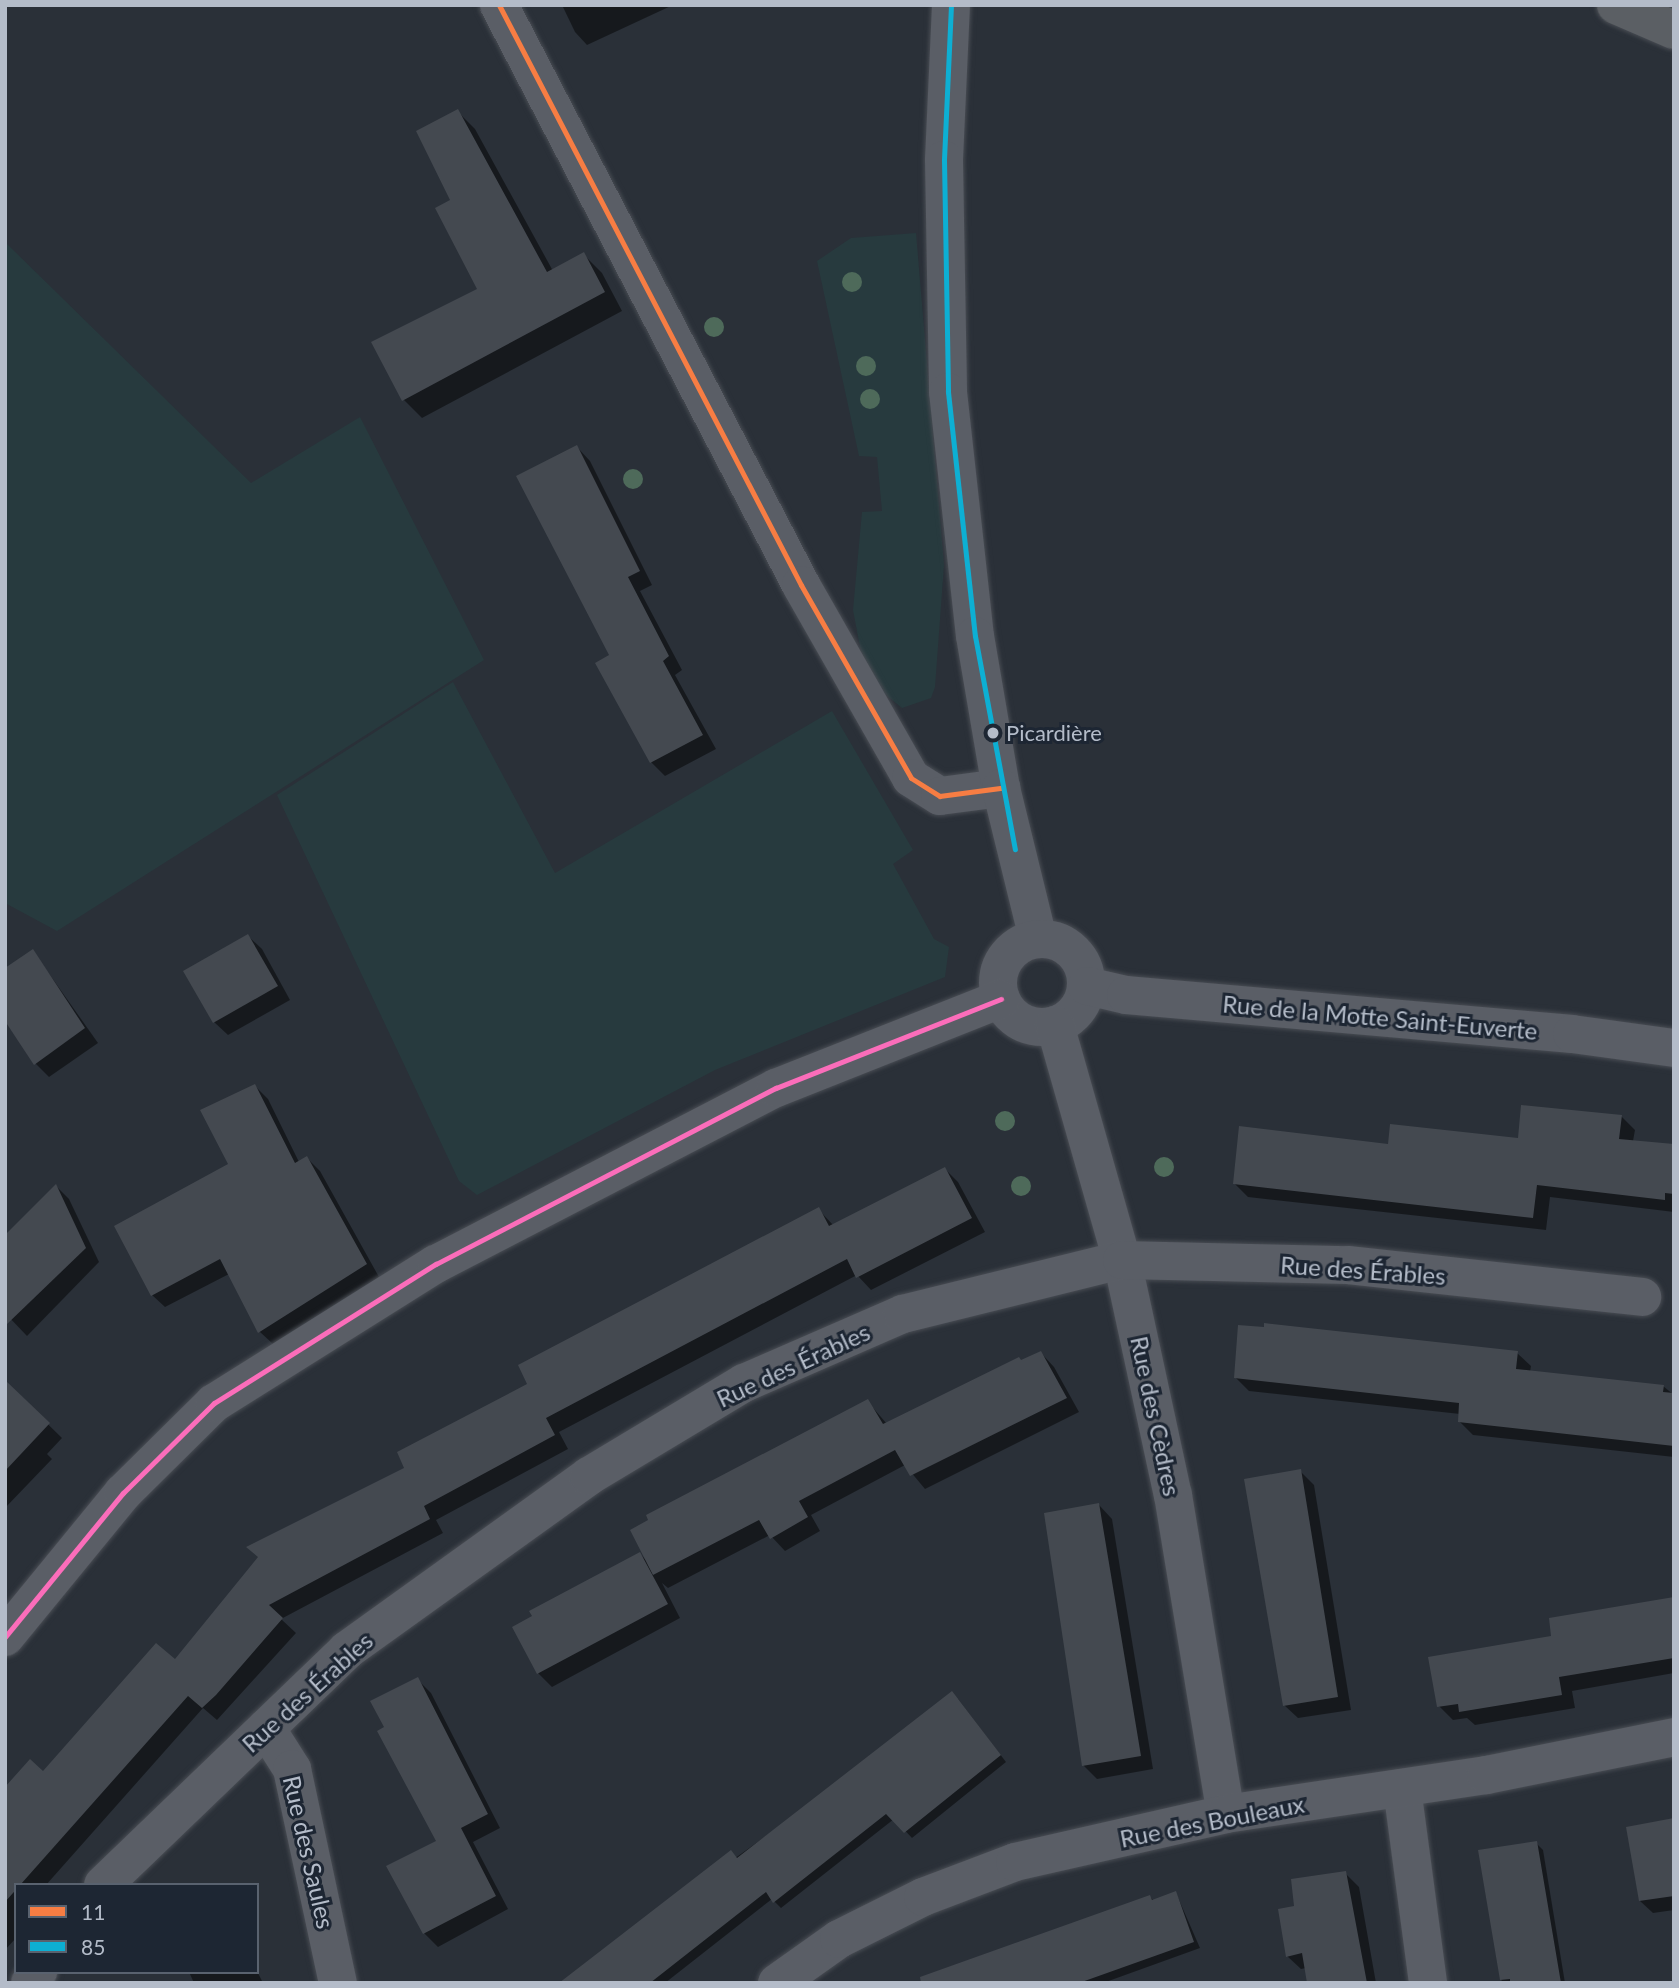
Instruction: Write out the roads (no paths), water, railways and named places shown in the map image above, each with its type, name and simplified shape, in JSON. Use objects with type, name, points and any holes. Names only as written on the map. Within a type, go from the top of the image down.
[{"type":"highway","points":[[1616,5],[1674,30]]},
{"type":"street","points":[[499,5],[801,585],[911,778],[940,796],[1001,788]]},
{"type":"street","points":[[951,5],[944,160],[948,392],[975,636],[1001,788],[1038,939]]},
{"type":"street","points":[[1038,939],[1068,946],[1085,970],[1087,986],[1075,1013],[1055,1025],[1021,1023],[1001,999],[998,974],[1003,961],[1024,942],[1038,939]]},
{"type":"street","name":"Rue de la Motte Saint-Euverte","points":[[1087,986],[1126,995],[1572,1034],[1674,1048]]},
{"type":"street","points":[[5,1637],[123,1493],[214,1403],[436,1264],[764,1095],[1001,999]]},
{"type":"street","name":"Rue des Cèdres","points":[[1055,1025],[1122,1260],[1173,1495],[1226,1814]]},
{"type":"street","name":"Rue des Érables","points":[[105,1883],[358,1642],[589,1476],[744,1383],[903,1314],[1122,1260],[1348,1265],[1642,1297]]},
{"type":"street","name":"Rue des Saules","points":[[266,1728],[292,1769],[338,1983]]},
{"type":"street","name":"Rue des Bouleaux","points":[[777,1983],[851,1933],[923,1897],[1015,1862],[1226,1814],[1402,1788],[1674,1737]]},
{"type":"street","points":[[1402,1788],[1427,1983]]},
{"type":"place","name":"Picardière","points":[[993,733]]}]
